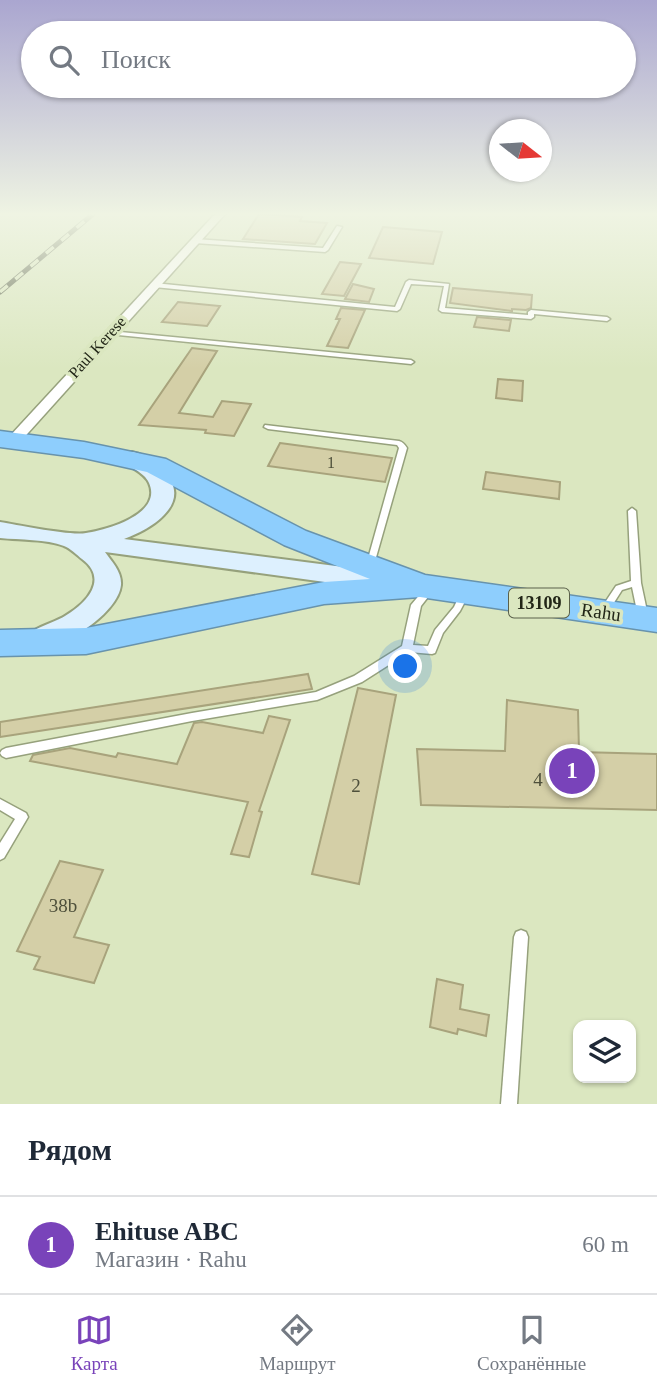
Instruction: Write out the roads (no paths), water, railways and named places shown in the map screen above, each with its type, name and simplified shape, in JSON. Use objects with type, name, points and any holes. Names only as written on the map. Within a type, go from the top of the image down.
[{"type":"highway","points":[[7,440],[132,458],[173,473],[295,538],[370,566],[415,592]]},
{"type":"highway","points":[[14,643],[86,641],[324,593],[415,592]]},
{"type":"highway","name":"Rahu","points":[[415,592],[465,593],[650,619]]},
{"type":"street","name":"Paul Kerese","points":[[7,440],[172,266]]},
{"type":"street","points":[[71,540],[115,535],[133,528],[147,519],[159,505],[160,483],[153,472],[132,458]]},
{"type":"street","name":"13109","points":[[0,530],[415,592]]},
{"type":"street","points":[[14,643],[66,630],[86,618],[107,592],[107,568],[98,557],[71,540]]},
{"type":"lane","points":[[154,285],[397,309],[409,282],[447,285],[443,310],[531,317],[531,312],[607,319]]},
{"type":"lane","points":[[110,333],[411,362]]},
{"type":"lane","points":[[268,427],[399,443],[402,448],[370,566]]},
{"type":"lane","points":[[632,510],[636,583],[650,619]]},
{"type":"lane","points":[[604,612],[619,588],[636,583]]},
{"type":"lane","points":[[407,648],[415,592]]},
{"type":"lane","points":[[6,753],[317,696],[358,678],[407,648],[432,650],[434,636],[446,619],[461,608],[465,593]]},
{"type":"lane","points":[[0,804],[22,817],[0,854]]},
{"type":"lane","points":[[509,1104],[521,937]]},
{"type":"railway","points":[[0,292],[32,266]]},
{"type":"place","name":"Ehituse ABC","points":[[572,771]]}]
